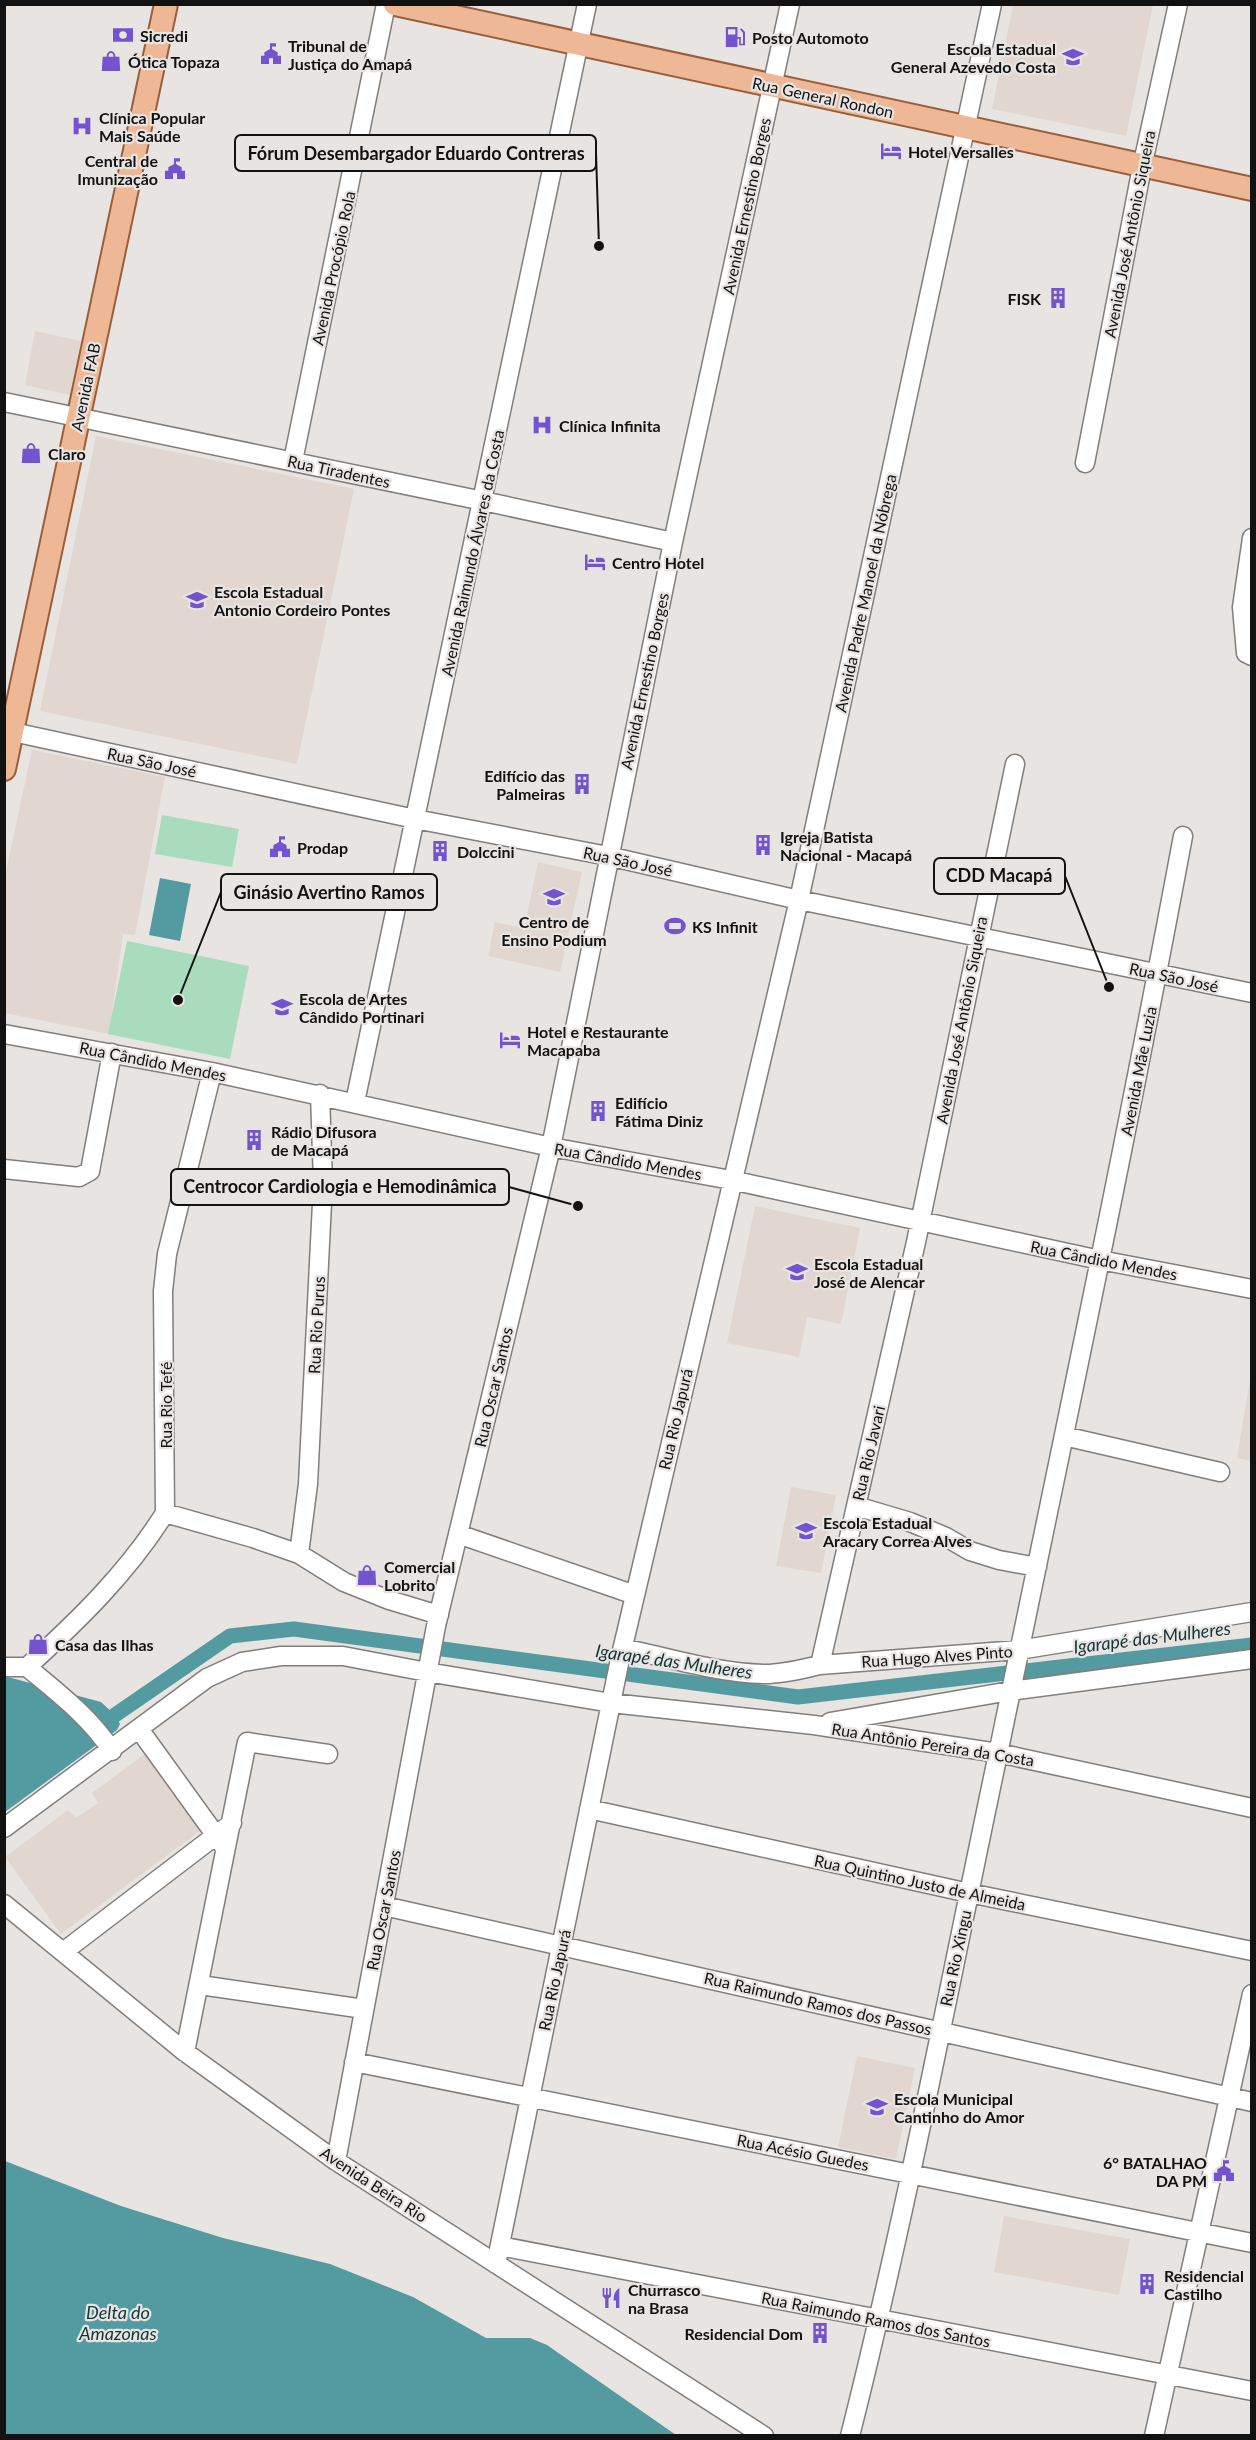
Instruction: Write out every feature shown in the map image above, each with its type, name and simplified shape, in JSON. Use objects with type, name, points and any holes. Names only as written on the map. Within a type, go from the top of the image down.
[{"type":"main road","name":"Avenida FAB","points":[[4,769],[9,731],[166,4]]},
{"type":"main road","name":"Rua General Rondon","points":[[395,4],[1251,189]]},
{"type":"street","name":"Avenida Procópio Rola","points":[[293,461],[387,4]]},
{"type":"street","name":"Avenida Raimundo Álvares da Costa","points":[[355,1102],[587,4]]},
{"type":"street","name":"Avenida Ernestino Borges","points":[[551,1147],[673,542],[790,4]]},
{"type":"street","name":"Avenida Padre Manoel da Nóbrega","points":[[731,1180],[799,900],[992,4]]},
{"type":"street","name":"Avenida José Antônio Siqueira","points":[[1085,464],[1142,167],[1178,4]]},
{"type":"street","name":"Rua Tiradentes","points":[[4,402],[673,542]]},
{"type":"street","points":[[1249,655],[1242,608],[1251,538]]},
{"type":"street","name":"Rua São José","points":[[9,731],[415,819],[608,856],[799,900],[1251,993]]},
{"type":"street","name":"Avenida José Antônio Siqueira","points":[[916,1242],[1015,764]]},
{"type":"street","name":"Avenida Mãe Luzia","points":[[1099,1265],[1183,836]]},
{"type":"street","name":"Rua Cândido Mendes","points":[[4,1034],[212,1072],[320,1094],[551,1147],[731,1180],[921,1222],[1099,1265],[1251,1289]]},
{"type":"street","points":[[4,1168],[79,1177],[90,1171],[112,1053]]},
{"type":"street","name":"Rua Rio Tefé","points":[[165,1513],[163,1291],[171,1235],[212,1072]]},
{"type":"street","name":"Rua Rio Purus","points":[[299,1554],[308,1484],[324,1183],[320,1094]]},
{"type":"street","name":"Rua Oscar Santos","points":[[336,2161],[437,1620],[551,1147]]},
{"type":"street","name":"Rua Rio Japurá","points":[[498,2255],[621,1653],[731,1180]]},
{"type":"street","name":"Rua Rio Javari","points":[[820,1665],[916,1242]]},
{"type":"street","points":[[1012,1684],[1099,1265]]},
{"type":"street","points":[[1064,1436],[1220,1472]]},
{"type":"street","points":[[856,1506],[910,1522],[946,1537],[970,1551],[999,1560],[1036,1567]]},
{"type":"street","points":[[27,1667],[72,1626],[125,1570],[165,1513],[253,1538],[299,1554],[344,1582],[437,1620]]},
{"type":"street","points":[[458,1534],[635,1595]]},
{"type":"street","name":"Rua Hugo Alves Pinto","points":[[621,1653],[736,1672],[767,1674],[791,1672],[820,1665],[1019,1652],[1251,1612]]},
{"type":"street","name":"Rua Antônio Pereira da Costa","points":[[4,1828],[107,1743],[139,1729],[207,1678],[242,1662],[281,1656],[343,1656],[429,1666],[612,1700],[814,1725],[998,1753],[1251,1808]]},
{"type":"street","points":[[814,1725],[1012,1684],[1251,1659]]},
{"type":"street","points":[[4,1667],[27,1667],[81,1712],[107,1743]]},
{"type":"street","name":"Rua Rio Xingu","points":[[850,2436],[880,2319],[1012,1684]]},
{"type":"street","points":[[139,1729],[226,1850]]},
{"type":"street","points":[[185,2052],[247,1742],[327,1754]]},
{"type":"street","name":"Rua Quintino Justo de Almeida","points":[[590,1809],[969,1893],[1251,1951]]},
{"type":"street","points":[[63,1952],[232,1823]]},
{"type":"street","name":"Avenida Beira Rio","points":[[4,1904],[185,2052],[336,2161],[498,2255],[764,2436]]},
{"type":"street","name":"Rua Raimundo Ramos dos Passos","points":[[384,1906],[1251,2102]]},
{"type":"street","points":[[200,1985],[364,2009]]},
{"type":"street","points":[[1154,2436],[1251,1994]]},
{"type":"street","name":"Rua Acésio Guedes","points":[[354,2062],[1251,2243]]},
{"type":"street","name":"Rua Raimundo Ramos dos Santos","points":[[498,2255],[880,2319],[1251,2391]]},
{"type":"shaded area","name":"Escola Estadual General Azevedo Costa","points":[[1013,5],[1153,5],[1126,136],[992,109]]},
{"type":"shaded area","points":[[35,331],[81,341],[70,395],[25,385]]},
{"type":"shaded area","name":"Escola Estadual Antonio Cordeiro Pontes","points":[[96,436],[354,489],[297,764],[40,711]]},
{"type":"shaded area","points":[[32,750],[165,777],[135,935],[123,934],[109,1034],[5,1013],[5,876]]},
{"type":"shaded area","name":"Centro de Ensino Podium","points":[[538,862],[582,872],[560,972],[488,956],[495,922],[524,928]]},
{"type":"shaded area","name":"Escola Estadual José de Alencar","points":[[755,1206],[860,1228],[841,1324],[807,1317],[799,1357],[727,1343]]},
{"type":"shaded area","points":[[1251,1374],[1252,1461],[1237,1458]]},
{"type":"shaded area","name":"Escola Estadual Aracary Correa Alves","points":[[791,1487],[836,1495],[821,1573],[776,1566]]},
{"type":"shaded area","points":[[153,1748],[208,1825],[61,1934],[5,1857],[68,1810],[76,1818],[98,1803],[92,1793]]},
{"type":"shaded area","name":"Escola Municipal Cantinho do Amor","points":[[857,2056],[915,2068],[896,2159],[838,2147]]},
{"type":"shaded area","points":[[1004,2216],[1130,2239],[1119,2295],[994,2272]]},
{"type":"green space","points":[[162,815],[239,829],[232,867],[155,854]]},
{"type":"green space","points":[[127,941],[249,966],[230,1059],[108,1034]]},
{"type":"water","points":[[160,878],[191,884],[180,941],[149,935]]},
{"type":"water","points":[[4,1676],[101,1702],[115,1715],[120,1724],[117,1730],[5,1812]]},
{"type":"water","name":"Delta do Amazonas","points":[[5,2161],[121,2206],[223,2238],[330,2264],[413,2297],[486,2338],[530,2338],[547,2345],[676,2435],[5,2435]]},
{"type":"waterway","name":"Igarapé das Mulheres","points":[[115,1715],[230,1636],[294,1629],[798,1697],[1252,1645]]},
{"type":"place","name":"Sicredi","points":[[123,35]]},
{"type":"place","name":"Posto Automoto","points":[[735,37]]},
{"type":"place","name":"Tribunal de Justiça do Amapá","points":[[271,54]]},
{"type":"place","name":"Escola Estadual General Azevedo Costa","points":[[1073,57]]},
{"type":"place","name":"Ótica Topaza","points":[[111,61]]},
{"type":"place","name":"Clínica Popular Mais Saúde","points":[[82,126]]},
{"type":"place","name":"Hotel Versalles","points":[[891,151]]},
{"type":"place","name":"Central de Imunização","points":[[175,169]]},
{"type":"place","name":"Fórum Desembargador Eduardo Contreras","points":[[599,246]]},
{"type":"place","name":"FISK","points":[[1058,298]]},
{"type":"place","name":"Clínica Infinita","points":[[542,425]]},
{"type":"place","name":"Claro","points":[[31,453]]},
{"type":"place","name":"Centro Hotel","points":[[595,562]]},
{"type":"place","name":"Escola Estadual Antonio Cordeiro Pontes","points":[[197,600]]},
{"type":"place","name":"Edifício das Palmeiras","points":[[582,784]]},
{"type":"place","name":"Igreja Batista Nacional - Macapá","points":[[763,845]]},
{"type":"place","name":"Prodap","points":[[280,847]]},
{"type":"place","name":"Dolccini","points":[[440,851]]},
{"type":"place","name":"Centro de Ensino Podium","points":[[554,897]]},
{"type":"place","name":"KS Infinit","points":[[675,926]]},
{"type":"place","name":"CDD Macapá","points":[[1109,987]]},
{"type":"place","name":"Ginásio Avertino Ramos","points":[[178,1000]]},
{"type":"place","name":"Escola de Artes Cândido Portinari","points":[[282,1007]]},
{"type":"place","name":"Hotel e Restaurante Macapaba","points":[[510,1040]]},
{"type":"place","name":"Edifício Fátima Diniz","points":[[598,1111]]},
{"type":"place","name":"Rádio Difusora de Macapá","points":[[254,1140]]},
{"type":"place","name":"Centrocor Cardiologia e Hemodinâmica","points":[[578,1206]]},
{"type":"place","name":"Escola Estadual José de Alencar","points":[[797,1272]]},
{"type":"place","name":"Escola Estadual Aracary Correa Alves","points":[[806,1531]]},
{"type":"place","name":"Comercial Lobrito","points":[[367,1575]]},
{"type":"place","name":"Casa das Ilhas","points":[[38,1644]]},
{"type":"place","name":"Escola Municipal Cantinho do Amor","points":[[877,2107]]},
{"type":"place","name":"6° BATALHAO DA PM","points":[[1224,2171]]},
{"type":"place","name":"Residencial Castilho","points":[[1147,2284]]},
{"type":"place","name":"Churrasco na Brasa","points":[[611,2298]]},
{"type":"place","name":"Residencial Dom","points":[[820,2333]]}]
